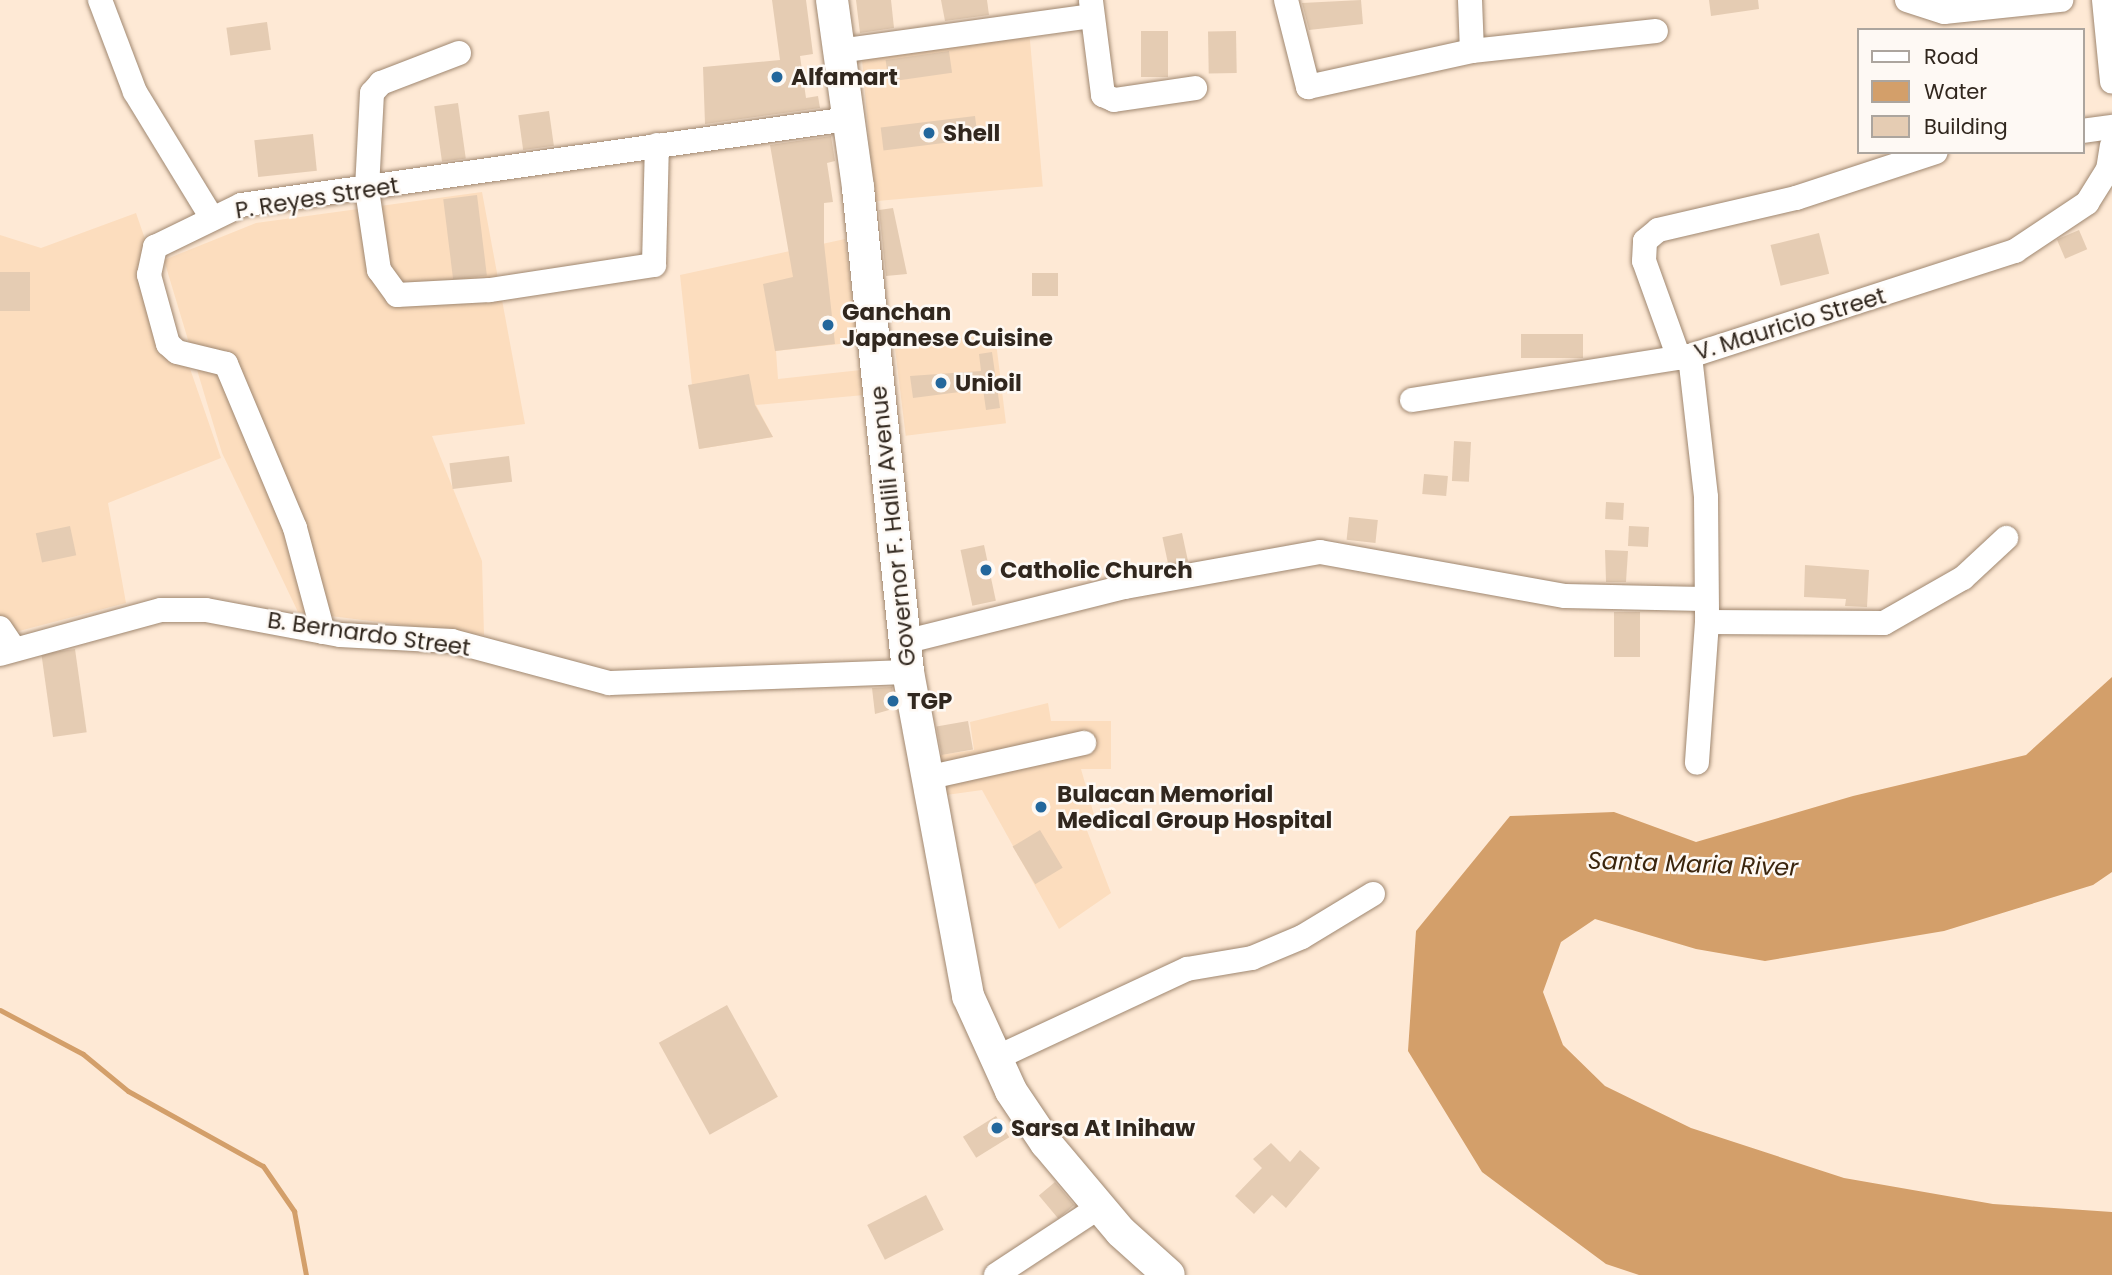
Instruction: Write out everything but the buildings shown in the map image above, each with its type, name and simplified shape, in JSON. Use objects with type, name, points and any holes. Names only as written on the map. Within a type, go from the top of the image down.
[{"type":"main road","name":"Governor F. Halili Avenue","points":[[832,0],[848,119],[906,657],[968,996],[996,1058],[1046,1143],[1099,1207],[1169,1275]]},
{"type":"street","points":[[100,0],[135,92],[212,218]]},
{"type":"street","points":[[1286,0],[1308,87],[1472,51],[1656,31]]},
{"type":"street","points":[[1470,0],[1472,51]]},
{"type":"street","points":[[1907,0],[1944,12],[2061,0]]},
{"type":"street","points":[[2104,0],[2110,33],[2112,82]]},
{"type":"street","points":[[839,51],[1092,8],[1103,95],[1114,100],[1195,88]]},
{"type":"street","points":[[459,53],[381,83],[372,93],[367,190],[379,270],[397,295],[490,290],[654,265],[657,145]]},
{"type":"street","name":"P. Reyes Street","points":[[323,632],[295,528],[226,364],[177,352],[167,344],[149,275],[155,247],[241,205],[367,190],[657,145],[848,119]]},
{"type":"street","points":[[2084,131],[2112,127]]},
{"type":"street","name":"V. Mauricio Street","points":[[1412,400],[1684,357],[2015,251],[2087,203],[2110,170],[2112,146]]},
{"type":"street","points":[[1697,763],[1705,611],[1706,497],[1684,357],[1644,261],[1645,241],[1658,230],[1796,198],[1930,154]]},
{"type":"street","name":"B. Bernardo Street","points":[[7,652],[161,610],[242,614],[323,632],[452,641],[609,683],[906,657],[1125,587],[1320,552],[1565,596],[1705,611],[1884,623],[1963,578],[2006,538]]},
{"type":"street","points":[[0,628],[7,652]]},
{"type":"street","points":[[926,778],[1084,743]]},
{"type":"street","points":[[996,1058],[1187,970],[1252,958],[1302,937],[1373,894]]},
{"type":"street","points":[[996,1275],[1099,1207]]},
{"type":"shaded area","points":[[1029,29],[1043,186],[874,201],[861,44]]},
{"type":"shaded area","points":[[482,192],[525,424],[432,436],[482,561],[484,635],[298,612],[222,453],[164,260],[256,223]]},
{"type":"shaded area","points":[[136,213],[221,458],[108,503],[126,603],[0,636],[0,235],[41,248]]},
{"type":"shaded area","points":[[845,239],[858,342],[776,351],[778,379],[861,370],[864,395],[756,405],[773,437],[699,449],[680,275]]},
{"type":"shaded area","points":[[995,334],[1006,423],[906,436],[895,346]]},
{"type":"shaded area","name":"Bulacan Memorial Medical Group Hospital","points":[[1048,703],[1051,721],[1111,721],[1111,769],[1081,769],[1095,818],[1086,828],[1111,893],[1059,929],[982,790],[939,796],[933,756],[974,750],[970,722]]},
{"type":"water","name":"Santa Maria River","points":[[2112,677],[2112,872],[2093,885],[1944,931],[1765,961],[1696,949],[1595,919],[1561,942],[1543,992],[1563,1045],[1605,1086],[1691,1128],[1844,1178],[1993,1204],[2112,1212],[2112,1275],[1639,1275],[1606,1264],[1482,1172],[1408,1051],[1416,931],[1510,816],[1614,812],[1696,842],[1853,796],[2026,755]]},
{"type":"waterway","points":[[0,1010],[83,1054],[128,1091],[263,1166],[294,1211],[306,1275]]},
{"type":"place","name":"Alfamart","points":[[777,77]]},
{"type":"place","name":"Shell","points":[[929,133]]},
{"type":"place","name":"Ganchan Japanese Cuisine","points":[[828,325]]},
{"type":"place","name":"Unioil","points":[[941,383]]},
{"type":"place","name":"Catholic Church","points":[[986,570]]},
{"type":"place","name":"TGP","points":[[893,701]]},
{"type":"place","name":"Bulacan Memorial Medical Group Hospital","points":[[1041,807]]},
{"type":"place","name":"Sarsa At Inihaw","points":[[997,1128]]}]
